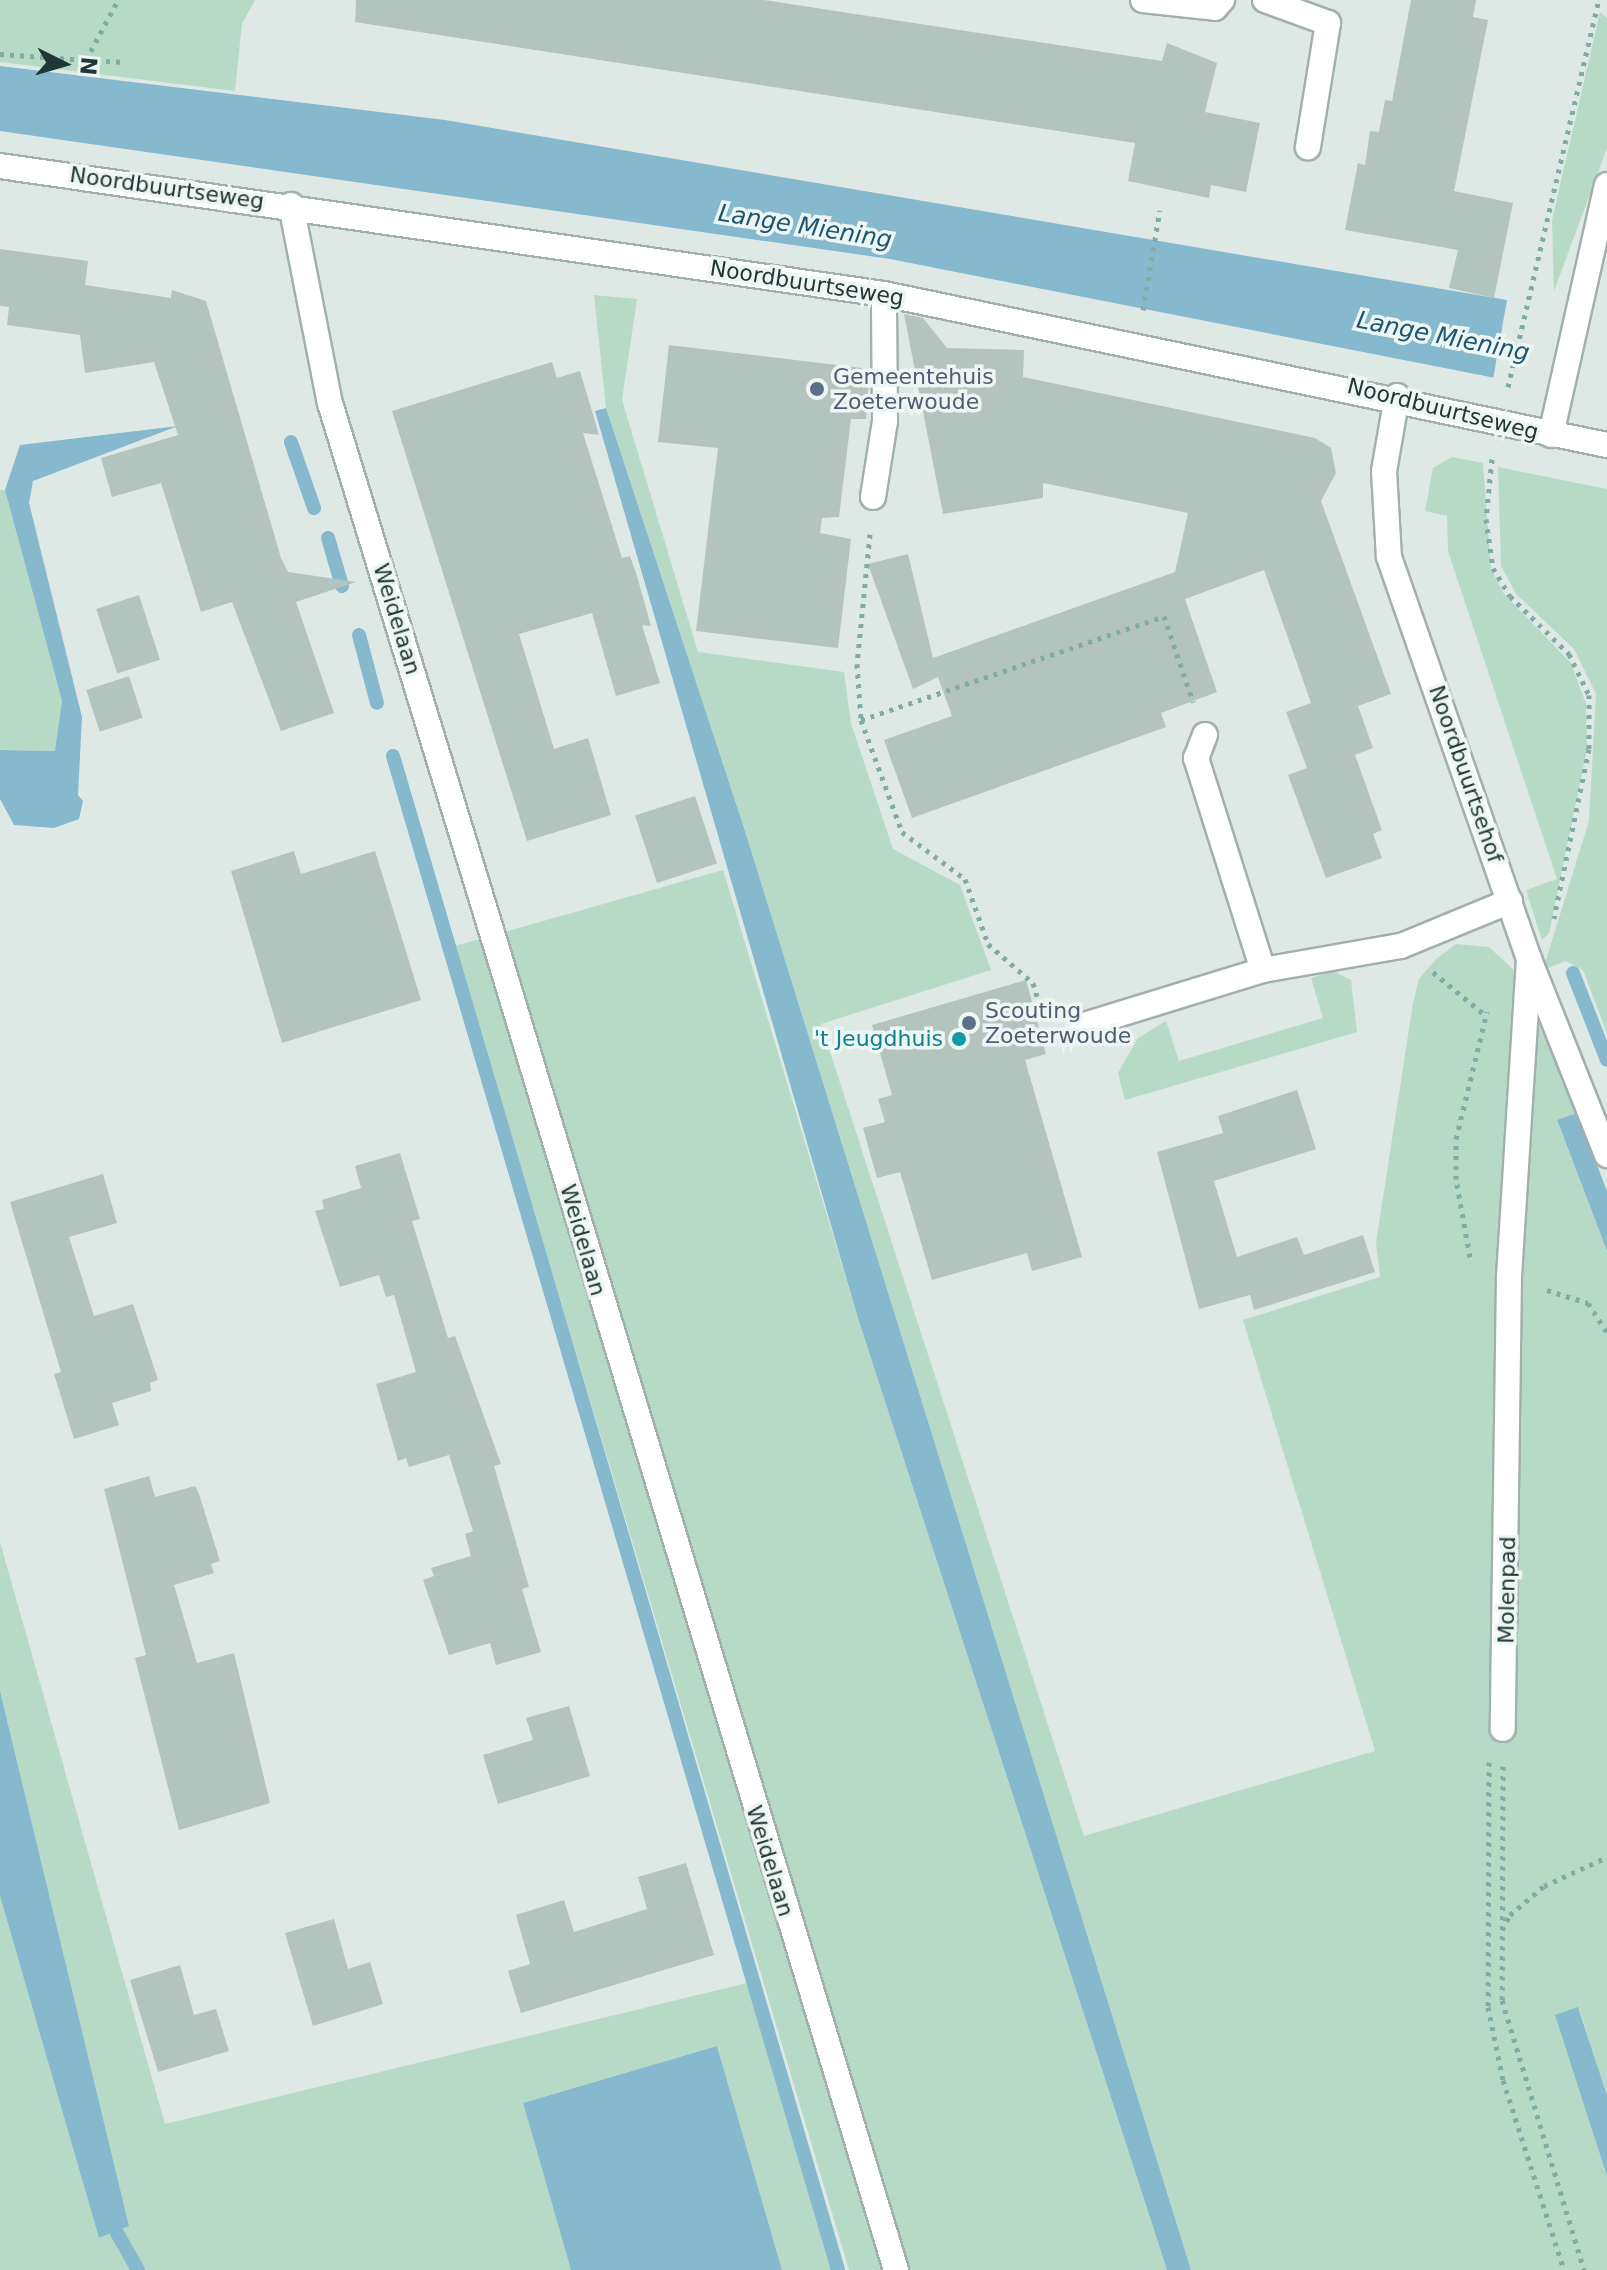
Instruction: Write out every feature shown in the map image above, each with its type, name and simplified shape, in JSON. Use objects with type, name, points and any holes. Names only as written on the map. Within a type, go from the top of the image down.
[{"type":"street","points":[[1143,0],[1215,8],[1222,0]]},
{"type":"street","points":[[1265,0],[1328,23],[1308,147]]},
{"type":"street","name":"Noordbuurtseweg","points":[[0,166],[291,205],[884,294],[1397,396],[1551,435],[1607,445]]},
{"type":"street","points":[[1551,435],[1575,306],[1607,185]]},
{"type":"street","name":"Weidelaan","points":[[291,205],[330,403],[896,2270]]},
{"type":"street","points":[[873,497],[885,421],[884,294]]},
{"type":"street","name":"Noordbuurtsehof","points":[[1397,396],[1384,471],[1389,557],[1510,901]]},
{"type":"street","points":[[1205,735],[1196,758],[1263,970]]},
{"type":"street","points":[[1081,1026],[1263,970],[1401,946],[1510,901]]},
{"type":"street","name":"Molenpad","points":[[1503,1729],[1509,1277],[1529,959],[1510,901]]},
{"type":"street","points":[[1529,959],[1607,1155]]},
{"type":"path","points":[[86,60],[118,0]]},
{"type":"path","points":[[1505,400],[1599,0]]},
{"type":"path","points":[[0,54],[121,62]]},
{"type":"path","points":[[1141,326],[1160,210]]},
{"type":"path","points":[[873,497],[857,664],[861,720],[902,832],[965,879],[988,944],[1033,983],[1050,1035],[1081,1026]]},
{"type":"path","points":[[861,720],[1164,616],[1205,735]]},
{"type":"path","points":[[1401,946],[1485,1015]]},
{"type":"path","points":[[1503,1729],[1501,1934],[1507,2029],[1584,2270]]},
{"type":"path","points":[[1489,1757],[1488,2007],[1503,2080],[1564,2270]]},
{"type":"path","points":[[1501,1934],[1510,1915],[1544,1886],[1607,1857]]},
{"type":"green space","points":[[0,0],[255,0],[242,24],[235,91],[0,62]]},
{"type":"green space","points":[[1600,12],[1607,18],[1607,148],[1554,291],[1552,220]]},
{"type":"green space","points":[[594,295],[637,299],[622,400],[698,652],[844,672],[851,723],[893,849],[960,885],[991,970],[821,1024],[1084,1836],[1375,1751],[1243,1320],[1380,1277],[1376,1243],[1413,1003],[1419,979],[1436,959],[1456,944],[1489,947],[1537,991],[1577,1113],[1557,1121],[1607,1251],[1607,2095],[1579,2008],[1556,2015],[1607,2176],[1607,2270],[1191,2270],[745,831],[606,408]]},
{"type":"green space","points":[[1452,457],[1483,463],[1491,569],[1504,594],[1571,663],[1586,704],[1587,749],[1549,933],[1542,940],[1526,890],[1557,879],[1448,551],[1447,516],[1425,511],[1433,468]]},
{"type":"green space","points":[[1498,467],[1607,489],[1607,1033],[1583,970],[1565,961],[1546,969],[1545,963],[1589,821],[1596,694],[1574,649],[1516,594],[1501,566]]},
{"type":"green space","points":[[0,490],[5,490],[62,701],[56,751],[0,750]]},
{"type":"green space","points":[[723,870],[857,1315],[1167,2270],[849,2270],[455,946]]},
{"type":"green space","points":[[1333,971],[1351,980],[1357,1032],[1125,1100],[1118,1073],[1138,1038],[1166,1021],[1179,1061],[1323,1018],[1311,978]]},
{"type":"green space","points":[[0,1542],[165,2124],[747,1983],[831,2270],[782,2270],[717,2046],[523,2103],[571,2270],[0,2270],[0,1896],[99,2238],[129,2226],[0,1691]]},
{"type":"water","name":"Lange Miening","points":[[0,66],[445,120],[1507,300],[1540,311],[1607,400],[890,259],[0,131]]},
{"type":"water","points":[[606,408],[745,831],[1191,2270],[1167,2270],[857,1315],[595,411]]},
{"type":"water","points":[[178,426],[33,481],[29,503],[82,717],[78,795],[83,801],[79,819],[54,828],[14,825],[0,799],[0,750],[55,751],[62,701],[5,490],[20,445]]},
{"type":"water","points":[[1577,1113],[1607,1191],[1607,1251],[1557,1120]]},
{"type":"water","points":[[0,1691],[129,2226],[99,2238],[0,1896]]},
{"type":"water","points":[[1578,2007],[1607,2095],[1607,2176],[1555,2015]]},
{"type":"water","points":[[717,2046],[782,2270],[571,2270],[523,2103]]},
{"type":"pier","points":[[1500,296],[1607,327],[1607,404],[1493,379],[1507,300]]},
{"type":"building","points":[[356,0],[764,0],[1162,61],[1167,43],[1217,63],[1205,112],[1260,123],[1246,192],[1211,185],[1209,198],[1128,181],[1135,143],[355,22]]},
{"type":"building","points":[[1411,0],[1476,0],[1473,17],[1488,20],[1454,191],[1513,203],[1494,298],[1449,288],[1458,250],[1345,230],[1358,163],[1365,165],[1370,131],[1379,132],[1385,100],[1392,101]]},
{"type":"building","points":[[0,249],[88,261],[85,285],[171,298],[172,290],[206,301],[281,558],[288,572],[356,582],[296,602],[334,713],[281,731],[232,602],[201,612],[161,483],[112,497],[101,458],[178,435],[154,362],[85,373],[80,335],[7,325],[9,307],[0,306]]},
{"type":"building","points":[[904,314],[923,318],[947,348],[1024,350],[1023,377],[1315,438],[1331,448],[1336,473],[1321,501],[1391,694],[1358,706],[1373,748],[1355,755],[1382,830],[1373,834],[1382,858],[1326,878],[1288,775],[1307,768],[1286,712],[1311,703],[1264,570],[1185,599],[1217,692],[1161,713],[1166,727],[912,818],[884,740],[952,716],[938,677],[913,689],[868,564],[908,554],[933,658],[1175,572],[1188,513],[1043,483],[1043,498],[943,514]]},
{"type":"building","points":[[669,345],[870,369],[866,419],[851,419],[839,517],[822,518],[820,533],[851,539],[838,648],[696,631],[718,448],[658,442]]},
{"type":"building","points":[[552,362],[557,378],[580,371],[599,435],[583,433],[622,558],[630,556],[637,576],[651,626],[642,625],[660,683],[616,696],[592,613],[519,634],[554,749],[588,738],[611,815],[527,841],[392,411]]},
{"type":"building","points":[[139,595],[160,660],[117,674],[96,609]]},
{"type":"building","points":[[129,676],[143,718],[100,732],[86,690]]},
{"type":"building","points":[[695,796],[717,864],[657,883],[635,815]]},
{"type":"building","points":[[294,851],[301,874],[375,851],[421,1000],[282,1043],[231,871]]},
{"type":"building","points":[[1026,980],[1046,1054],[1025,1060],[1082,1257],[1032,1271],[1027,1253],[932,1280],[900,1172],[877,1178],[863,1128],[885,1122],[878,1099],[892,1095],[872,1025]]},
{"type":"building","points":[[1297,1090],[1316,1149],[1214,1181],[1237,1257],[1297,1237],[1304,1255],[1363,1235],[1375,1272],[1254,1310],[1250,1295],[1199,1309],[1157,1152],[1223,1133],[1218,1116]]},
{"type":"building","points":[[400,1153],[420,1219],[412,1221],[448,1338],[455,1336],[501,1464],[494,1466],[529,1587],[522,1589],[541,1652],[496,1665],[490,1643],[449,1655],[423,1580],[434,1576],[431,1568],[471,1556],[465,1534],[473,1531],[449,1455],[409,1467],[406,1458],[398,1461],[376,1384],[416,1372],[394,1295],[386,1297],[379,1275],[340,1287],[315,1211],[324,1209],[322,1200],[361,1188],[355,1166]]},
{"type":"building","points":[[103,1174],[117,1223],[69,1237],[94,1316],[133,1304],[158,1380],[150,1383],[151,1391],[112,1403],[119,1425],[74,1439],[54,1374],[61,1372],[10,1202]]},
{"type":"building","points":[[149,1476],[155,1497],[195,1486],[199,1494],[220,1561],[211,1564],[214,1573],[174,1585],[197,1663],[234,1653],[270,1803],[179,1830],[135,1658],[146,1655],[104,1489]]},
{"type":"building","points":[[569,1706],[590,1776],[498,1804],[483,1755],[533,1740],[526,1718]]},
{"type":"building","points":[[686,1863],[714,1955],[521,2013],[508,1971],[530,1964],[516,1915],[564,1900],[574,1932],[647,1909],[638,1877]]},
{"type":"building","points":[[334,1919],[348,1969],[370,1962],[383,2004],[313,2026],[285,1933]]},
{"type":"building","points":[[180,1965],[194,2015],[216,2009],[229,2051],[158,2072],[130,1980]]},
{"type":"waterway","points":[[291,442],[314,508]]},
{"type":"waterway","points":[[328,538],[342,586]]},
{"type":"waterway","points":[[359,635],[377,703]]},
{"type":"waterway","points":[[393,756],[838,2270]]},
{"type":"waterway","points":[[1573,973],[1607,1060]]},
{"type":"waterway","points":[[117,2233],[138,2270]]},
{"type":"place","name":"Gemeentehuis Zoeterwoude","points":[[817,389]]},
{"type":"place","name":"Scouting Zoeterwoude","points":[[969,1023]]},
{"type":"place","name":"'t Jeugdhuis","points":[[959,1039]]}]
